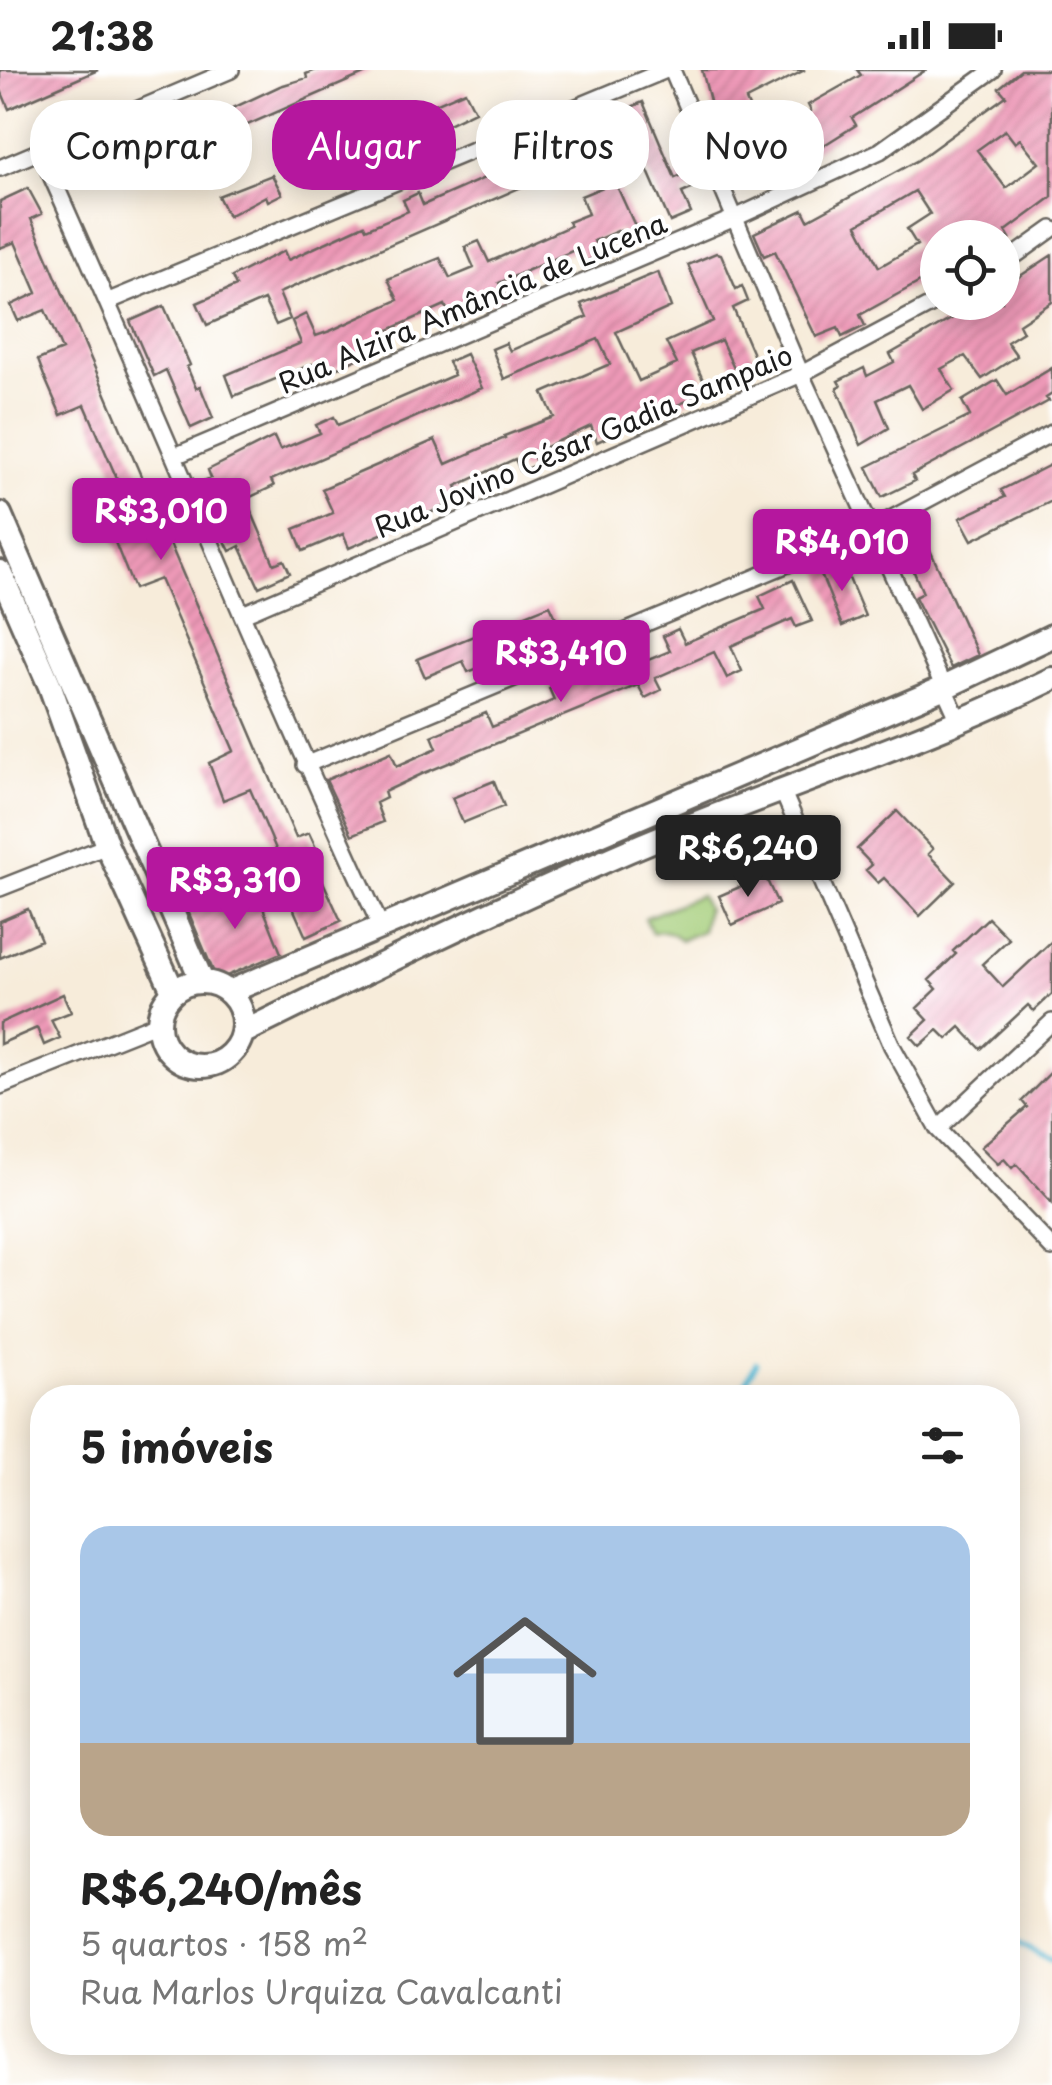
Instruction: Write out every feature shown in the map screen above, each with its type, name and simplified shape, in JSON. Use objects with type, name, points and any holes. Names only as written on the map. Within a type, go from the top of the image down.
[{"type":"street","points":[[160,100],[231,70]]},
{"type":"street","points":[[108,301],[669,70],[736,216],[801,374],[960,723]]},
{"type":"street","name":"Rua Alzira Amância de Lucena","points":[[175,456],[880,151],[993,70]]},
{"type":"street","points":[[0,168],[30,155]]},
{"type":"street","points":[[58,190],[305,765],[382,929]]},
{"type":"street","points":[[1020,252],[1052,230]]},
{"type":"street","name":"Rua Jovino César Gadia Sampaio","points":[[243,614],[801,374],[920,311]]},
{"type":"street","points":[[305,765],[872,528],[1052,433]]},
{"type":"street","points":[[0,514],[202,981]]},
{"type":"street","points":[[0,572],[50,686],[106,846],[174,991]]},
{"type":"street","points":[[229,992],[944,687],[1052,636]]},
{"type":"street","points":[[242,1034],[628,852],[960,723],[1052,679]]},
{"type":"street","points":[[782,790],[892,1046],[938,1129],[1052,1248]]},
{"type":"street","points":[[0,888],[106,846]]},
{"type":"street","points":[[202,981],[229,992],[242,1011],[242,1034],[238,1045],[220,1062],[196,1066],[173,1056],[164,1047],[158,1024],[165,1000],[174,991],[202,981]]},
{"type":"street","points":[[938,1129],[1052,1022]]},
{"type":"street","points":[[0,1086],[158,1024]]},
{"type":"green space","points":[[700,895],[707,909],[702,931],[681,940],[667,932],[652,933],[645,918]]},
{"type":"building","points":[[0,70],[98,70],[9,109],[0,88]]},
{"type":"building","points":[[316,70],[373,70],[304,100],[272,100],[272,114],[252,123],[250,100],[307,78],[306,74]]},
{"type":"building","points":[[702,70],[805,70],[746,100],[710,100]]},
{"type":"building","points":[[857,70],[926,70],[852,118],[856,125],[824,145],[824,100],[817,100],[861,75]]},
{"type":"building","points":[[1021,70],[1052,70],[1052,197],[1020,221],[921,220],[930,214],[915,191],[857,225],[879,267],[917,245],[907,229],[920,221],[920,282],[860,315],[865,326],[842,337],[838,328],[816,337],[775,251],[764,256],[754,233],[803,210],[808,220],[918,160],[1006,96],[999,88]],"holes":[[[1005,130],[1015,143],[1020,139],[1039,163],[1006,188],[977,150]]]},
{"type":"building","points":[[465,91],[475,111],[456,120],[456,100],[444,100]]},
{"type":"building","points":[[649,116],[669,164],[669,190],[689,190],[682,193],[691,213],[670,222],[649,173]]},
{"type":"building","points":[[272,175],[272,190],[282,194],[268,201],[266,196],[228,216],[218,196],[233,190],[252,190],[252,183]]},
{"type":"building","points":[[476,182],[476,190],[515,190],[279,293],[290,319],[276,325],[264,300],[207,325],[197,303],[236,286],[232,277],[284,251],[288,260],[364,225],[366,229],[408,211],[403,200],[418,193],[423,205]]},
{"type":"building","points":[[28,188],[42,214],[31,219],[296,838],[309,833],[316,848],[309,851],[341,921],[306,937],[278,874],[285,870],[250,789],[223,800],[209,763],[234,751],[160,579],[134,589],[112,535],[137,525],[85,405],[61,415],[44,376],[38,360],[62,350],[45,310],[18,321],[11,305],[37,293],[15,242],[0,248],[0,201]]},
{"type":"building","points":[[596,190],[619,190],[640,237],[626,244],[620,230],[594,241],[600,255],[585,262],[579,248],[499,283],[505,296],[491,303],[488,297],[464,308],[466,314],[452,321],[445,305],[384,332],[390,344],[318,377],[312,364],[234,396],[226,375],[301,343],[292,321],[306,314],[316,336],[330,331],[398,300],[388,279],[440,258],[450,278],[474,268],[465,247],[479,241],[489,262],[570,226],[568,222],[588,214],[581,196]]},
{"type":"building","points":[[721,254],[736,289],[742,286],[748,301],[733,308],[758,366],[737,375],[721,340],[691,353],[707,389],[689,400],[597,442],[591,426],[532,453],[537,464],[521,472],[515,459],[456,486],[462,499],[349,548],[343,534],[303,551],[294,529],[333,513],[322,489],[435,440],[446,464],[554,417],[543,393],[610,364],[598,339],[504,379],[492,349],[506,343],[510,351],[587,317],[581,304],[658,272],[671,307],[616,332],[639,381],[677,364],[666,342],[713,321],[688,265]]},
{"type":"building","points":[[1052,255],[1052,302],[1019,324],[1023,332],[1007,342],[1017,356],[982,379],[965,356],[941,369],[954,390],[922,409],[908,385],[877,400],[889,428],[861,445],[837,388],[841,386],[838,381],[864,368],[867,376],[894,362],[890,354],[950,320],[1020,320],[1020,276]]},
{"type":"building","points":[[164,306],[196,388],[200,386],[213,418],[191,428],[166,370],[154,376],[130,321]]},
{"type":"building","points":[[466,354],[482,388],[271,480],[274,486],[246,499],[274,564],[284,560],[290,573],[259,587],[240,546],[230,551],[220,531],[201,482],[211,478],[208,470],[274,437],[280,450],[320,433],[316,425],[334,417],[338,425],[454,375],[448,362]]},
{"type":"building","points":[[1052,368],[1052,394],[1046,398],[1049,401],[912,475],[915,481],[882,497],[867,467],[970,416],[962,401],[997,380],[1007,395]]},
{"type":"building","points":[[1052,464],[1052,501],[972,540],[960,518],[1005,497],[1001,490]]},
{"type":"building","points":[[920,528],[978,655],[951,668],[915,597],[923,593],[899,537]]},
{"type":"building","points":[[842,562],[865,616],[842,626],[820,572]]},
{"type":"building","points":[[793,580],[812,621],[796,627],[792,619],[731,646],[742,671],[727,678],[714,652],[655,678],[661,690],[645,698],[638,685],[422,774],[384,792],[386,798],[376,803],[383,822],[352,835],[326,780],[391,752],[397,766],[437,748],[432,736],[486,713],[492,727],[512,719],[554,700],[549,688],[638,646],[646,661],[670,651],[663,636],[678,629],[685,643],[765,609],[759,596]]},
{"type":"building","points":[[550,605],[558,622],[479,655],[484,666],[468,672],[463,661],[425,677],[417,659]]},
{"type":"building","points":[[494,781],[504,806],[463,823],[452,798]]},
{"type":"building","points":[[897,811],[933,849],[928,854],[955,882],[920,916],[884,878],[878,883],[866,870],[872,865],[857,849]]},
{"type":"building","points":[[765,876],[778,904],[732,925],[719,896]]},
{"type":"building","points":[[254,885],[281,953],[217,980],[188,911]]},
{"type":"building","points":[[28,909],[41,940],[0,958],[0,921]]},
{"type":"building","points":[[988,918],[1009,939],[982,964],[1003,987],[1052,941],[1052,994],[1034,1011],[1028,1005],[981,1049],[960,1027],[947,1039],[938,1030],[920,1046],[911,1036],[928,1020],[917,1008],[937,989],[929,980]]},
{"type":"building","points":[[63,994],[71,1012],[51,1020],[60,1038],[44,1045],[37,1028],[0,1044],[0,1023]]},
{"type":"building","points":[[1052,1071],[1052,1203],[1016,1164],[1012,1168],[1004,1159],[998,1164],[981,1147],[1027,1107],[1022,1101]]},
{"type":"waterway","points":[[745,1385],[756,1363]]},
{"type":"waterway","points":[[1020,1943],[1052,1961]]}]
